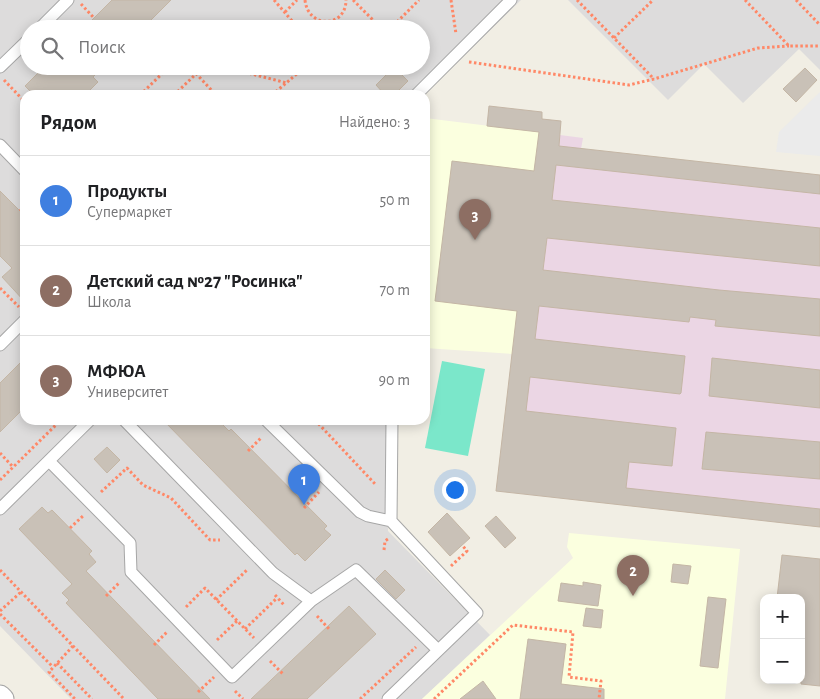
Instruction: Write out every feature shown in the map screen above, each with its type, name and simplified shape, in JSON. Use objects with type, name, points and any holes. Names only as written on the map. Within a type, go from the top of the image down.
[{"type":"street","points":[[0,696],[3,699]]},
{"type":"lane","points":[[422,90],[462,57],[511,0]]},
{"type":"lane","points":[[50,20],[74,1]]},
{"type":"lane","points":[[0,67],[20,48]]},
{"type":"lane","points":[[0,145],[20,166]]},
{"type":"lane","points":[[0,344],[20,325]]},
{"type":"lane","points":[[0,509],[85,425]]},
{"type":"lane","points":[[129,425],[272,573],[311,601]]},
{"type":"lane","points":[[271,425],[360,512],[368,516],[391,521],[477,613],[388,699]]},
{"type":"lane","points":[[391,521],[392,425]]},
{"type":"lane","points":[[49,461],[130,543],[131,572],[232,677],[311,601],[356,570],[438,650]]},
{"type":"path","points":[[274,0],[292,20]]},
{"type":"path","points":[[285,12],[297,0]]},
{"type":"path","points":[[305,0],[306,7],[314,18],[320,20]]},
{"type":"path","points":[[334,20],[344,11],[346,0]]},
{"type":"path","points":[[354,0],[373,20]]},
{"type":"path","points":[[399,20],[419,0]]},
{"type":"path","points":[[451,0],[462,57],[629,85],[758,48],[820,46]]},
{"type":"path","points":[[577,0],[654,79]]},
{"type":"path","points":[[614,38],[653,0]]},
{"type":"path","points":[[745,0],[789,46]]},
{"type":"path","points":[[796,0],[820,26]]},
{"type":"path","points":[[74,1],[94,18]]},
{"type":"path","points":[[145,90],[161,75]]},
{"type":"path","points":[[179,90],[195,75]]},
{"type":"path","points":[[197,75],[211,90]]},
{"type":"path","points":[[255,75],[286,83]]},
{"type":"path","points":[[278,90],[295,75]]},
{"type":"path","points":[[0,76],[20,97]]},
{"type":"path","points":[[1,289],[20,308]]},
{"type":"path","points":[[0,480],[56,425]]},
{"type":"path","points":[[248,450],[267,425]]},
{"type":"path","points":[[320,425],[391,500]]},
{"type":"path","points":[[0,453],[14,467]]},
{"type":"path","points":[[89,502],[127,468],[143,485],[171,498],[210,540],[222,540]]},
{"type":"path","points":[[304,508],[328,482]]},
{"type":"path","points":[[450,567],[467,550],[462,545]]},
{"type":"path","points":[[444,560],[456,573]]},
{"type":"path","points":[[242,562],[255,574]]},
{"type":"path","points":[[216,600],[249,569]]},
{"type":"path","points":[[106,596],[131,572]]},
{"type":"path","points":[[1,573],[124,699]]},
{"type":"path","points":[[154,646],[205,588],[262,648]]},
{"type":"path","points":[[21,592],[0,613],[53,668]]},
{"type":"path","points":[[272,592],[295,617]]},
{"type":"path","points":[[245,629],[277,598]]},
{"type":"path","points":[[206,650],[236,621]]},
{"type":"path","points":[[434,699],[513,625],[573,632],[569,677],[601,681],[599,699]]},
{"type":"path","points":[[360,699],[426,638]]},
{"type":"path","points":[[73,646],[49,672],[75,699]]},
{"type":"path","points":[[57,663],[92,699]]},
{"type":"path","points":[[198,692],[223,668]]},
{"type":"path","points":[[236,699],[240,696]]},
{"type":"shaded area","points":[[0,0],[521,0],[429,90],[20,90],[20,425],[387,425],[388,531],[490,635],[422,699],[71,699],[0,626]]},
{"type":"shaded area","points":[[568,0],[820,0],[820,70],[799,49],[743,103],[704,64],[668,100]]},
{"type":"shaded area","points":[[820,92],[820,156],[776,152],[779,132]]},
{"type":"shaded area","points":[[489,106],[542,112],[542,119],[561,121],[560,135],[583,138],[581,149],[820,175],[820,527],[496,491],[539,132],[487,126]]},
{"type":"shaded area","points":[[430,119],[539,132],[512,354],[430,348]]},
{"type":"shaded area","points":[[569,533],[740,549],[725,699],[422,699],[573,558],[567,547]]},
{"type":"green space","points":[[442,361],[485,369],[468,456],[425,448]]},
{"type":"building","points":[[112,0],[171,0],[151,20],[92,20]]},
{"type":"building","points":[[805,68],[817,80],[796,102],[783,89]]},
{"type":"building","points":[[36,75],[95,75],[93,77],[98,82],[90,90],[29,90],[25,86]]},
{"type":"building","points":[[386,75],[402,75],[408,81],[399,90],[380,90],[376,85]]},
{"type":"building","points":[[489,106],[542,112],[542,119],[561,121],[559,146],[820,175],[820,194],[556,165],[552,200],[820,228],[820,266],[547,238],[543,270],[719,290],[820,299],[820,336],[715,326],[716,320],[690,317],[689,322],[539,306],[535,339],[685,356],[681,393],[530,377],[526,411],[676,428],[672,466],[629,462],[626,488],[820,509],[820,527],[496,491],[517,311],[435,301],[452,161],[534,171],[539,132],[487,126]]},
{"type":"building","points":[[0,191],[20,211],[20,297],[2,277],[12,268],[0,256]]},
{"type":"building","points":[[712,358],[820,370],[820,408],[709,396]]},
{"type":"building","points":[[20,363],[20,412],[0,432],[0,383]]},
{"type":"building","points":[[168,425],[223,425],[229,431],[231,429],[327,526],[324,529],[331,535],[305,561],[297,553],[295,555]]},
{"type":"building","points":[[706,432],[820,442],[820,479],[702,469]]},
{"type":"building","points":[[107,447],[120,460],[107,473],[94,459]]},
{"type":"building","points":[[42,507],[48,513],[52,510],[92,551],[89,554],[96,562],[86,571],[210,699],[158,699],[66,603],[69,600],[62,593],[72,584],[19,529]]},
{"type":"building","points":[[447,513],[470,538],[450,556],[428,532]]},
{"type":"building","points":[[496,516],[516,538],[505,548],[485,526]]},
{"type":"building","points":[[782,555],[820,559],[820,686],[801,684],[805,684],[805,594],[777,594]]},
{"type":"building","points":[[673,564],[691,566],[688,584],[671,582]]},
{"type":"building","points":[[385,570],[405,590],[396,599],[376,579]]},
{"type":"building","points":[[583,582],[601,585],[598,606],[558,601],[561,583],[583,586]]},
{"type":"building","points":[[708,597],[726,599],[718,668],[700,666]]},
{"type":"building","points":[[349,606],[376,634],[307,699],[251,699]]},
{"type":"building","points":[[586,608],[603,610],[601,628],[583,626]]},
{"type":"building","points":[[528,639],[566,644],[561,684],[604,689],[604,699],[520,699]]},
{"type":"building","points":[[483,681],[496,699],[460,699]]},
{"type":"place","name":"МФЮА","points":[[475,240]]},
{"type":"place","name":"Продукты","points":[[304,505]]},
{"type":"place","name":"Детский сад №27 \"Росинка\"","points":[[633,596]]}]
